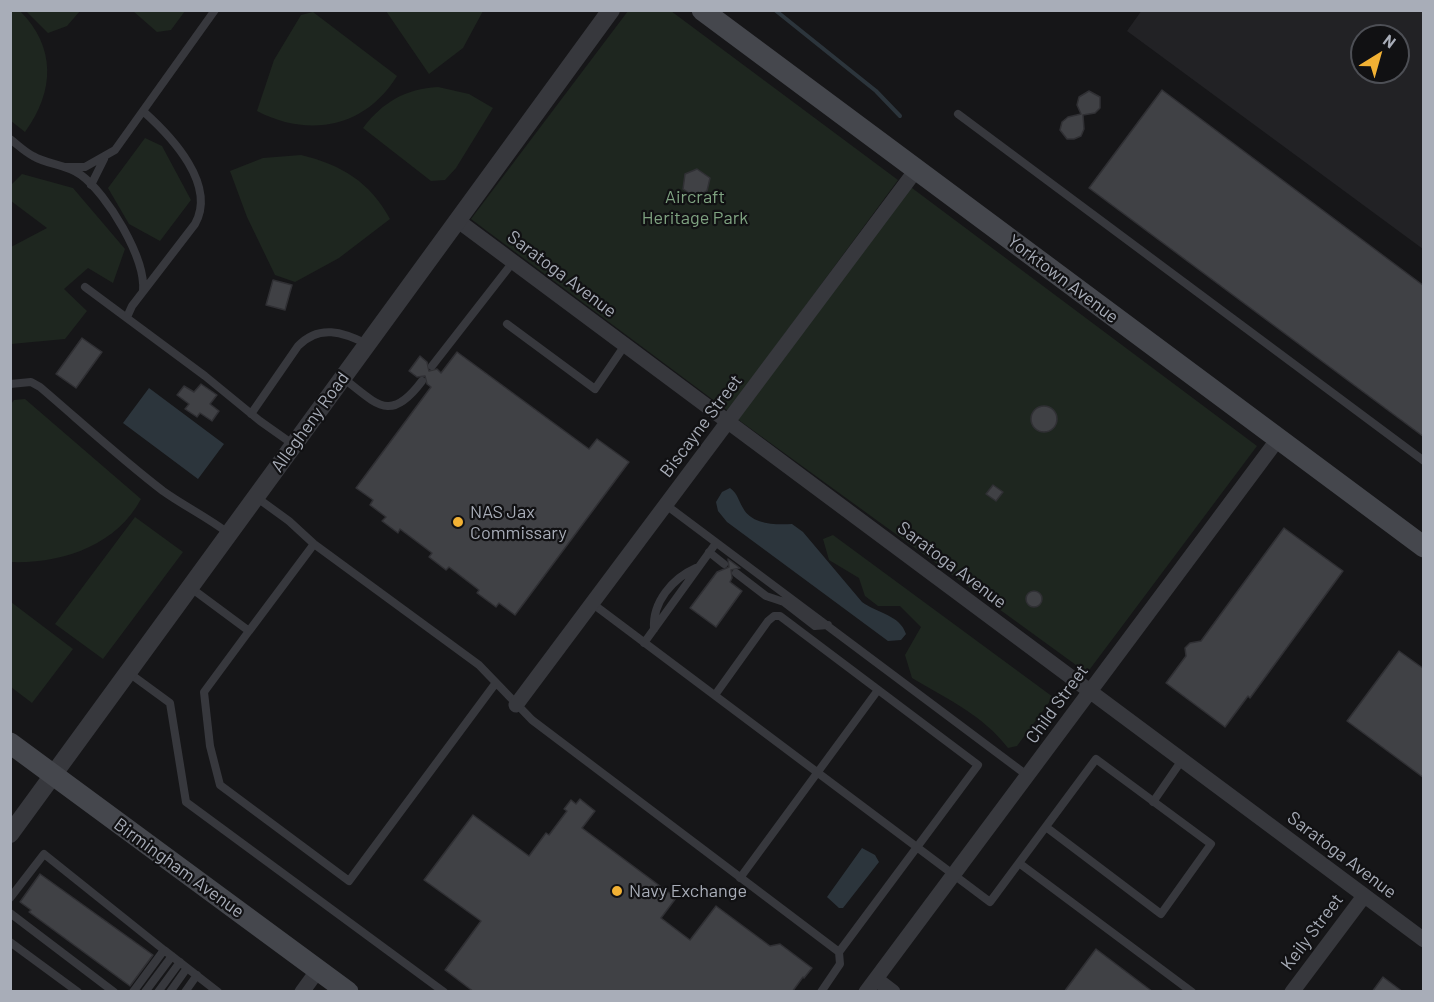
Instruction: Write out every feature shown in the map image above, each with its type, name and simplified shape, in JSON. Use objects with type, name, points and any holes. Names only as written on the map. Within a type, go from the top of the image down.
[{"type":"main road","name":"Yorktown Avenue","points":[[702,10],[1424,547]]},
{"type":"main road","name":"Birmingham Avenue","points":[[10,742],[348,992]]},
{"type":"street","name":"Allegheny Road","points":[[10,834],[611,10]]},
{"type":"street","name":"Biscayne Street","points":[[516,705],[916,170]]},
{"type":"street","name":"Saratoga Avenue","points":[[457,220],[1424,940]]},
{"type":"street","name":"Child Street","points":[[871,985],[1278,439]]},
{"type":"street","name":"Keily Street","points":[[1292,992],[1364,896]]},
{"type":"street","points":[[302,992],[318,970]]},
{"type":"street","points":[[871,985],[893,992]]},
{"type":"lane","points":[[66,167],[85,167],[105,158],[115,150],[215,10]]},
{"type":"lane","points":[[127,317],[143,292],[195,224],[202,203],[191,170],[177,146],[144,112]]},
{"type":"lane","points":[[957,114],[1424,461]]},
{"type":"lane","points":[[10,140],[33,156],[66,167],[81,175],[91,185],[122,227],[133,248],[144,283],[143,292]]},
{"type":"lane","points":[[91,185],[105,158]]},
{"type":"lane","points":[[432,366],[513,262]]},
{"type":"lane","points":[[85,287],[294,445]]},
{"type":"lane","points":[[507,324],[595,389],[625,345]]},
{"type":"lane","points":[[251,414],[298,346],[306,339],[322,331],[331,331],[349,335],[367,344]]},
{"type":"lane","points":[[343,378],[377,404],[389,406],[398,406],[409,398],[422,381]]},
{"type":"lane","points":[[10,384],[31,382],[40,387],[119,457],[182,504],[214,522],[229,534]]},
{"type":"lane","points":[[256,497],[289,521],[314,544],[473,660],[532,720],[839,952]]},
{"type":"lane","points":[[666,505],[1028,776]]},
{"type":"lane","points":[[644,643],[716,543]]},
{"type":"lane","points":[[314,544],[204,692],[210,746],[220,785],[349,881],[495,684]]},
{"type":"lane","points":[[709,552],[724,564]]},
{"type":"lane","points":[[736,573],[766,596],[784,602],[815,626],[828,626]]},
{"type":"lane","points":[[190,587],[249,631]]},
{"type":"lane","points":[[592,604],[990,902],[1096,759],[1211,844],[1161,914],[1046,827]]},
{"type":"lane","points":[[715,696],[774,616],[780,616],[978,765],[839,952],[840,964],[821,992]]},
{"type":"lane","points":[[128,672],[170,703],[186,802],[444,992]]},
{"type":"lane","points":[[740,878],[878,690]]},
{"type":"lane","points":[[1153,802],[1182,760]]},
{"type":"lane","points":[[10,898],[44,854],[197,975],[207,988],[218,992]]},
{"type":"lane","points":[[1019,863],[1192,992]]},
{"type":"lane","points":[[10,913],[114,992]]},
{"type":"lane","points":[[10,942],[78,992]]},
{"type":"lane","points":[[133,992],[164,950]]},
{"type":"lane","points":[[145,992],[172,956]]},
{"type":"lane","points":[[158,992],[180,962]]},
{"type":"lane","points":[[170,992],[187,968]]},
{"type":"lane","points":[[185,992],[197,975]]},
{"type":"shaded area","points":[[1142,10],[1423,11],[1423,249],[1127,31]]},
{"type":"shaded area","points":[[149,388],[224,444],[198,479],[123,423]]},
{"type":"shaded area","points":[[730,488],[752,518],[772,524],[792,524],[803,532],[862,602],[899,623],[906,634],[901,640],[888,641],[727,522],[718,511],[716,502],[722,492]]},
{"type":"shaded area","points":[[862,848],[875,855],[879,862],[843,908],[839,908],[827,897]]},
{"type":"green space","points":[[11,10],[20,11],[32,25],[45,54],[47,70],[42,101],[25,132],[11,121]]},
{"type":"green space","points":[[26,11],[80,11],[67,26],[48,33]]},
{"type":"green space","points":[[133,11],[185,11],[171,30],[157,32]]},
{"type":"green space","points":[[386,11],[483,11],[463,48],[429,74]]},
{"type":"green space","name":"Aircraft Heritage Park","points":[[628,11],[671,11],[898,180],[728,411],[471,219]]},
{"type":"green space","points":[[313,12],[397,76],[384,94],[369,107],[352,117],[316,126],[296,124],[257,111],[274,60],[301,15]]},
{"type":"green space","points":[[438,87],[469,94],[493,108],[456,168],[445,180],[431,181],[363,128],[379,111],[396,98],[426,88]]},
{"type":"green space","points":[[145,138],[162,146],[191,200],[160,241],[129,224],[108,188]]},
{"type":"green space","points":[[301,155],[329,164],[353,177],[373,195],[390,219],[339,258],[295,282],[275,275],[247,217],[230,171],[263,158]]},
{"type":"green space","points":[[22,174],[73,188],[125,249],[113,283],[88,268],[64,289],[87,311],[65,339],[11,344],[11,247],[47,228],[11,201],[11,185]]},
{"type":"green space","points":[[908,185],[1257,446],[1087,673],[736,418]]},
{"type":"green space","points":[[25,399],[141,499],[117,529],[85,549],[48,560],[10,562],[11,404],[14,400]]},
{"type":"green space","points":[[135,517],[183,552],[103,659],[55,624]]},
{"type":"green space","points":[[833,535],[1053,697],[1017,746],[1008,748],[988,726],[976,717],[912,678],[905,655],[921,627],[900,606],[878,606],[865,596],[859,578],[829,560],[823,539]]},
{"type":"green space","points":[[11,602],[73,649],[32,703],[11,687]]},
{"type":"building","points":[[1162,90],[1424,286],[1424,437],[1089,188]]},
{"type":"building","points":[[1089,91],[1100,97],[1100,108],[1095,113],[1083,115],[1084,129],[1081,136],[1067,139],[1060,130],[1062,122],[1068,117],[1081,114],[1077,105],[1079,97]]},
{"type":"building","points":[[697,169],[710,178],[707,191],[695,197],[683,189],[685,174]]},
{"type":"building","points":[[273,280],[292,285],[285,310],[266,305]]},
{"type":"building","points":[[82,338],[102,352],[76,388],[56,374]]},
{"type":"building","points":[[457,352],[589,449],[597,439],[629,462],[515,615],[499,603],[496,607],[477,593],[479,590],[449,567],[446,570],[429,557],[432,553],[400,529],[398,533],[382,521],[386,517],[370,505],[373,500],[356,488],[431,387],[427,384],[425,376],[417,377],[409,371],[420,356],[427,362],[429,371],[437,369],[441,373]]},
{"type":"building","points":[[201,384],[217,395],[210,404],[219,411],[212,421],[200,413],[197,417],[185,409],[189,404],[177,395],[184,386],[194,392]]},
{"type":"building","points":[[1044,406],[1053,410],[1057,419],[1053,428],[1044,432],[1035,428],[1031,419],[1035,410]]},
{"type":"building","points":[[993,485],[1003,492],[996,501],[986,494]]},
{"type":"building","points":[[1284,528],[1343,571],[1250,698],[1248,696],[1225,727],[1166,683],[1186,656],[1185,648],[1190,643],[1201,641]]},
{"type":"building","points":[[728,559],[740,568],[731,570],[730,582],[742,591],[716,627],[690,608],[717,572],[729,567]]},
{"type":"building","points":[[1034,591],[1040,593],[1042,599],[1040,605],[1034,607],[1028,605],[1026,599],[1028,593]]},
{"type":"building","points":[[1399,651],[1424,669],[1424,778],[1347,721]]},
{"type":"building","points":[[580,799],[595,811],[582,828],[676,898],[661,918],[690,940],[716,906],[770,946],[780,944],[812,968],[792,992],[474,992],[445,970],[481,921],[424,880],[473,815],[529,856],[546,833],[549,835],[567,811],[564,809],[571,800],[576,804]]},
{"type":"building","points":[[40,874],[153,955],[130,986],[29,912],[31,910],[20,902]]},
{"type":"building","points":[[1096,949],[1153,992],[1064,992]]},
{"type":"building","points":[[1383,977],[1403,992],[1372,992]]},
{"type":"waterway","points":[[775,10],[876,91],[900,116]]},
{"type":"place","name":"NAS Jax Commissary","points":[[458,522]]},
{"type":"place","name":"Navy Exchange","points":[[617,891]]}]
